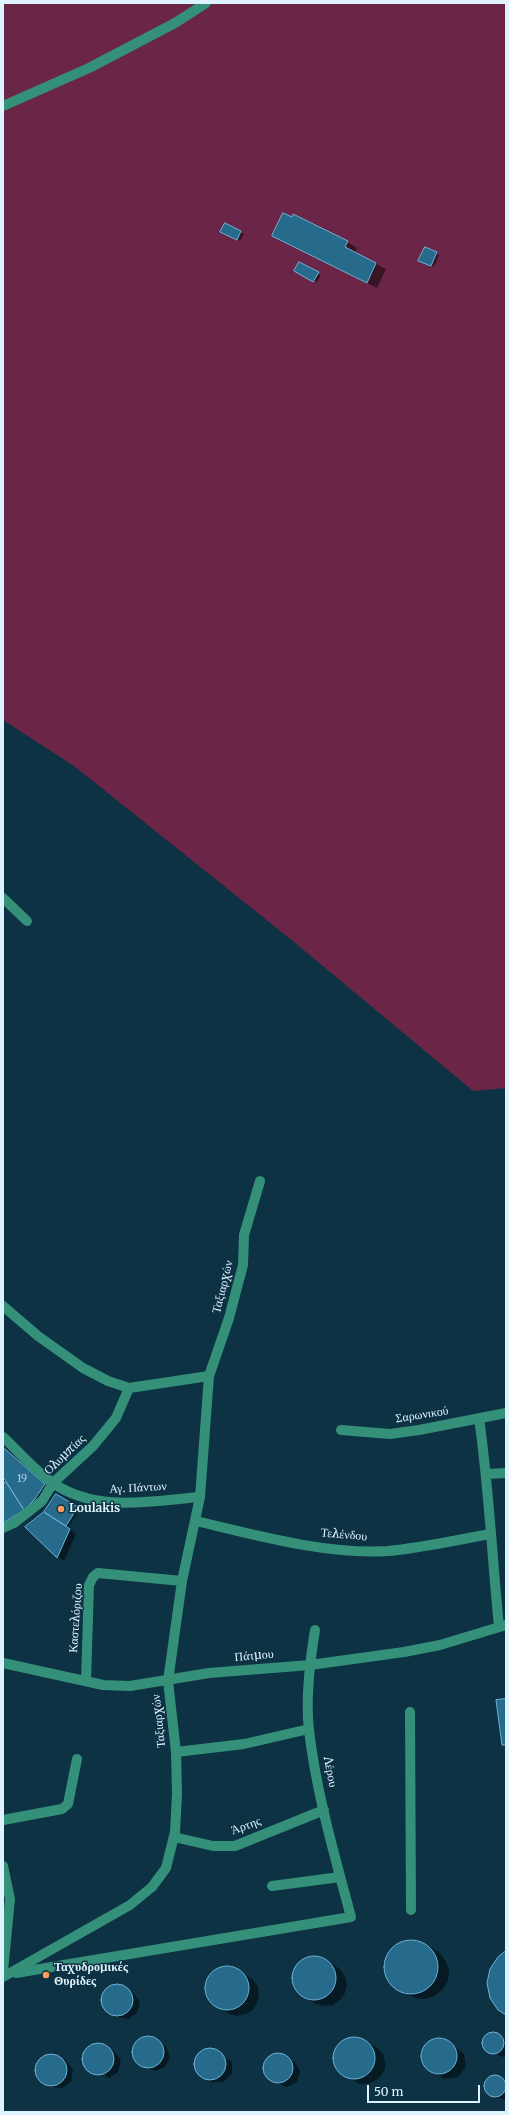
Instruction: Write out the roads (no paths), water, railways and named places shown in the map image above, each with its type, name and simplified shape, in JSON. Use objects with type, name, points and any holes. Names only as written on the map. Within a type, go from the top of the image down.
[{"type":"street","points":[[3,106],[89,68],[180,20],[206,3]]},
{"type":"street","points":[[3,898],[27,921]]},
{"type":"street","name":"Ταξιαρχών","points":[[5,1974],[130,1905],[147,1891],[166,1868],[174,1837],[177,1794],[176,1752],[168,1680],[182,1581],[200,1497],[210,1376],[229,1318],[243,1265],[244,1235],[260,1181]]},
{"type":"street","points":[[3,1306],[50,1345],[83,1368],[129,1388],[210,1376]]},
{"type":"street","name":"Ολυμπίας","points":[[3,1528],[14,1523],[42,1501],[53,1483],[104,1434],[116,1418],[129,1388]]},
{"type":"street","name":"Σαρωνικού","points":[[341,1430],[390,1434],[506,1413]]},
{"type":"street","points":[[479,1418],[487,1474],[490,1534],[503,1626]]},
{"type":"street","name":"Αγ. Πάντων","points":[[3,1437],[53,1483],[83,1498],[111,1503],[200,1497]]},
{"type":"street","points":[[487,1474],[506,1473]]},
{"type":"street","name":"Τελένδου","points":[[196,1521],[262,1536],[333,1549],[388,1551],[490,1534]]},
{"type":"street","name":"Καστελόριζου","points":[[86,1681],[89,1585],[93,1577],[98,1573],[182,1581]]},
{"type":"street","name":"Πάτμου","points":[[3,1663],[86,1681],[117,1686],[146,1684],[209,1673],[310,1665],[404,1652],[440,1644],[503,1626]]},
{"type":"street","name":"Λέρου","points":[[5,1974],[351,1917],[324,1810],[309,1729],[310,1665],[315,1630]]},
{"type":"street","points":[[410,1712],[411,1910]]},
{"type":"street","points":[[176,1752],[244,1744],[309,1729]]},
{"type":"street","points":[[3,1820],[62,1809],[68,1804],[77,1759]]},
{"type":"street","name":"Άρτης","points":[[174,1837],[213,1846],[235,1846],[324,1810]]},
{"type":"street","points":[[3,1866],[10,1899],[5,1974]]},
{"type":"street","points":[[272,1886],[340,1877]]},
{"type":"place","name":"Loulakis","points":[[61,1509]]},
{"type":"place","name":"Ταχυδρομικές Θυρίδες","points":[[46,1975]]}]
